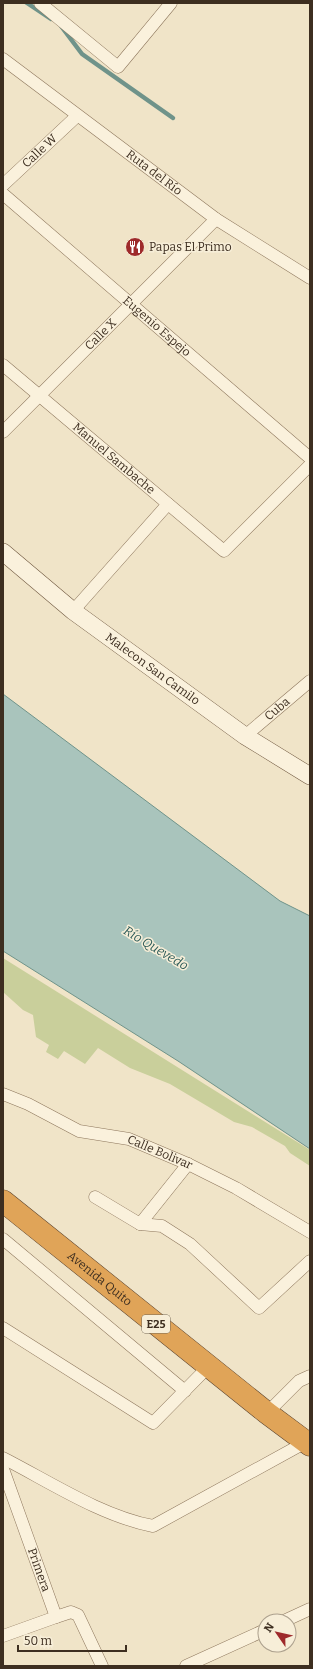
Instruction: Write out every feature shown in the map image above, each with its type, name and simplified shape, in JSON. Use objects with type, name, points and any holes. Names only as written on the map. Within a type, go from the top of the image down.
[{"type":"highway","name":"Avenida Quito","points":[[3,1201],[267,1413],[308,1444]]},
{"type":"main road","name":"Malecon San Camilo","points":[[3,552],[74,611],[245,736],[310,776]]},
{"type":"street","points":[[40,3],[118,67],[168,4]]},
{"type":"street","name":"Ruta del Río","points":[[3,59],[216,219],[310,278]]},
{"type":"street","name":"Calle W","points":[[3,186],[77,116]]},
{"type":"street","name":"Eugenio Espejo","points":[[3,194],[310,458]]},
{"type":"street","name":"Calle X","points":[[3,432],[41,396],[216,219]]},
{"type":"street","name":"Manuel Sambache","points":[[3,365],[224,551],[310,465]]},
{"type":"street","points":[[74,611],[168,504]]},
{"type":"street","name":"Cuba","points":[[245,736],[310,681]]},
{"type":"street","name":"Calle Bolivar","points":[[3,1094],[28,1104],[79,1131],[129,1139],[188,1164],[236,1188],[310,1232]]},
{"type":"street","points":[[140,1224],[188,1164]]},
{"type":"street","points":[[96,1197],[140,1224],[162,1226],[190,1244],[259,1308],[310,1261]]},
{"type":"street","points":[[3,1239],[185,1391]]},
{"type":"street","points":[[3,1328],[153,1423],[209,1366]]},
{"type":"street","points":[[267,1413],[299,1381],[310,1376]]},
{"type":"street","points":[[3,1458],[108,1513],[132,1522],[153,1526],[308,1444]]},
{"type":"street","name":"Primera","points":[[3,1469],[56,1617]]},
{"type":"street","points":[[297,1615],[310,1609]]},
{"type":"street","points":[[3,1636],[71,1612],[78,1615],[102,1666]]},
{"type":"street","points":[[186,1666],[257,1634]]},
{"type":"green space","points":[[3,958],[310,1150],[310,1166],[290,1153],[285,1146],[252,1127],[234,1122],[170,1084],[130,1068],[98,1048],[85,1064],[64,1051],[58,1059],[46,1052],[49,1045],[36,1037],[33,1015],[23,1010],[3,992]]},
{"type":"water","name":"Río Quevedo","points":[[3,694],[280,901],[310,916],[310,1149],[178,1061],[3,951]]},
{"type":"waterway","points":[[27,3],[51,19]]},
{"type":"waterway","points":[[61,26],[82,54],[173,118]]},
{"type":"place","name":"Papas El Primo","points":[[135,247]]}]
